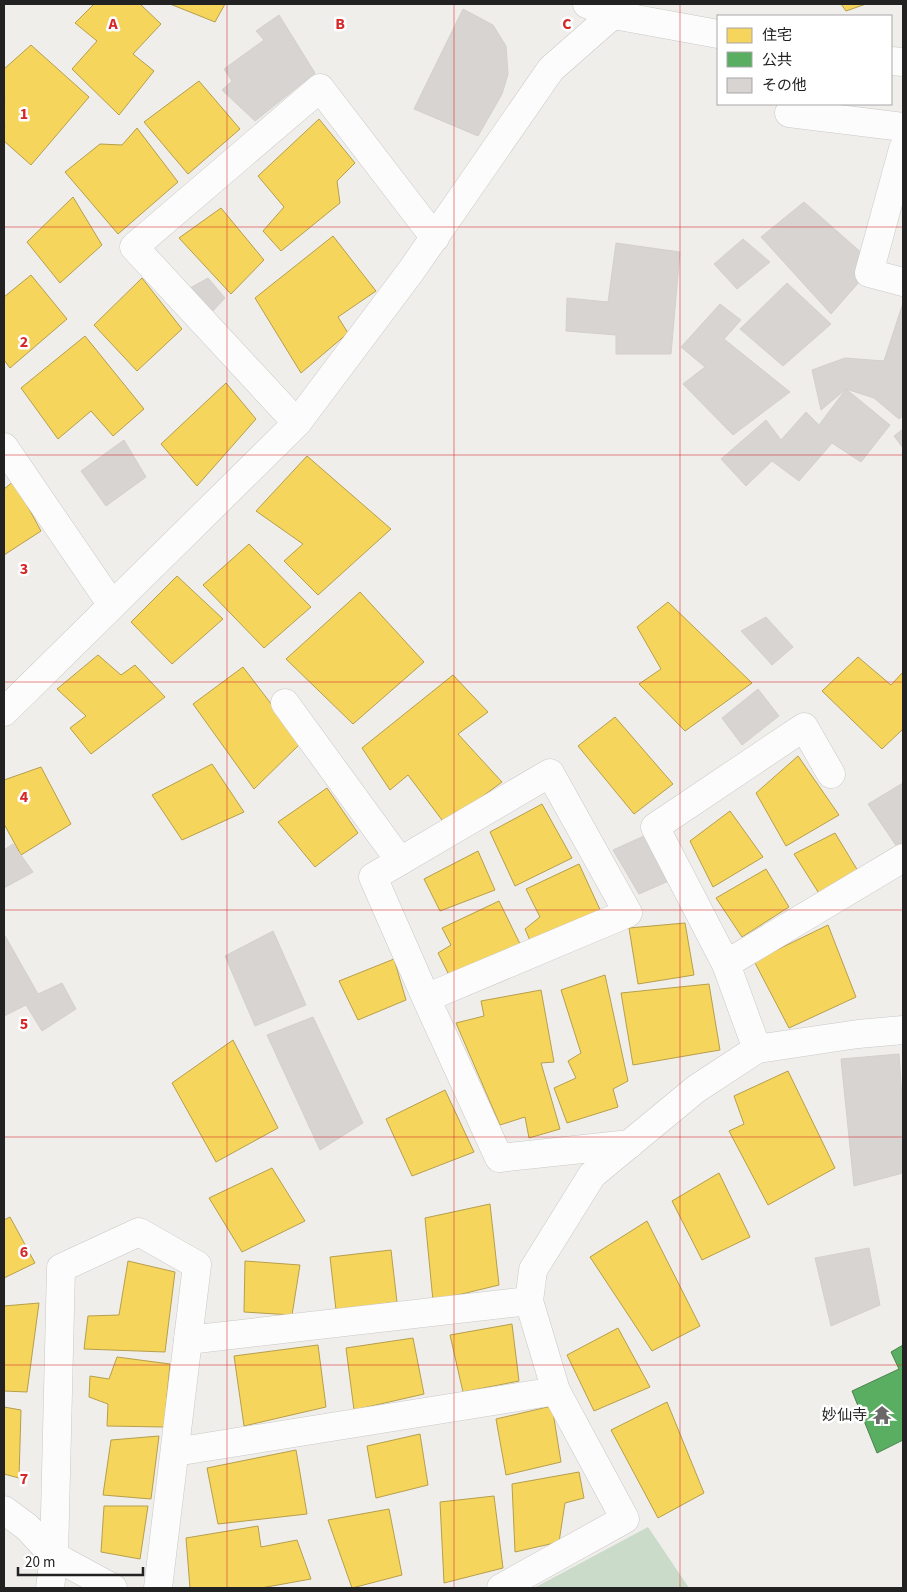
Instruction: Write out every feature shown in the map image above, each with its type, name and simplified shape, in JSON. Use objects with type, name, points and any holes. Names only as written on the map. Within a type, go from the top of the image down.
[{"type":"street","points":[[587,4],[620,9],[717,34]]},
{"type":"street","points":[[4,712],[297,423],[411,272],[551,69],[620,9]]},
{"type":"street","points":[[297,423],[134,247],[320,88],[434,238]]},
{"type":"street","points":[[789,113],[903,126]]},
{"type":"street","points":[[903,149],[869,273],[903,282]]},
{"type":"street","points":[[4,447],[112,605]]},
{"type":"street","points":[[285,703],[400,861]]},
{"type":"street","points":[[757,1049],[726,964],[655,826],[804,727],[831,774]]},
{"type":"street","points":[[426,998],[628,913],[550,773],[372,877],[426,998],[500,1158],[630,1144]]},
{"type":"street","points":[[726,964],[903,858]]},
{"type":"street","points":[[501,1588],[625,1519],[556,1391],[529,1302],[533,1270],[592,1175],[696,1090],[757,1049],[858,1034],[903,1030]]},
{"type":"street","points":[[50,1588],[54,1556],[61,1268],[139,1232],[197,1265],[158,1588]]},
{"type":"street","points":[[188,1340],[529,1302]]},
{"type":"street","points":[[175,1452],[556,1391]]},
{"type":"street","points":[[4,1510],[15,1528],[54,1556],[112,1588]]},
{"type":"green space","points":[[648,1527],[689,1588],[534,1588]]},
{"type":"building: 住宅","points":[[94,4],[140,4],[161,24],[133,54],[154,71],[119,115],[72,69],[97,41],[75,23]]},
{"type":"building: 住宅","points":[[170,4],[225,4],[215,22]]},
{"type":"building: 住宅","points":[[841,4],[866,4],[846,11]]},
{"type":"building: 住宅","points":[[31,45],[89,97],[31,165],[4,141],[4,69]]},
{"type":"building: 住宅","points":[[199,81],[240,129],[188,174],[144,122]]},
{"type":"building: 住宅","points":[[319,119],[355,163],[337,181],[340,203],[281,251],[263,231],[284,207],[258,176]]},
{"type":"building: 住宅","points":[[137,128],[178,182],[118,234],[65,172],[100,144],[122,145]]},
{"type":"building: 住宅","points":[[73,197],[102,245],[60,283],[27,242]]},
{"type":"building: 住宅","points":[[221,208],[264,260],[231,294],[179,238]]},
{"type":"building: 住宅","points":[[333,236],[376,291],[338,317],[348,333],[301,373],[255,298]]},
{"type":"building: 住宅","points":[[31,275],[67,319],[10,368],[4,360],[4,297]]},
{"type":"building: 住宅","points":[[142,278],[182,329],[137,371],[94,325]]},
{"type":"building: 住宅","points":[[85,336],[144,409],[113,436],[91,411],[58,439],[21,388]]},
{"type":"building: 住宅","points":[[226,383],[256,419],[197,486],[161,444]]},
{"type":"building: 住宅","points":[[307,456],[391,529],[318,595],[284,561],[303,544],[256,511]]},
{"type":"building: 住宅","points":[[14,481],[41,531],[4,555],[4,489]]},
{"type":"building: 住宅","points":[[249,544],[311,607],[264,648],[203,585]]},
{"type":"building: 住宅","points":[[177,576],[223,619],[172,664],[131,622]]},
{"type":"building: 住宅","points":[[360,592],[424,662],[353,724],[286,659]]},
{"type":"building: 住宅","points":[[668,602],[752,683],[685,731],[639,684],[661,669],[637,627]]},
{"type":"building: 住宅","points":[[98,655],[121,675],[135,665],[165,697],[91,754],[70,728],[86,716],[57,689]]},
{"type":"building: 住宅","points":[[858,657],[891,685],[903,672],[903,729],[882,749],[822,691]]},
{"type":"building: 住宅","points":[[243,667],[301,743],[254,789],[193,704]]},
{"type":"building: 住宅","points":[[453,675],[488,712],[458,734],[502,782],[445,824],[408,775],[390,790],[362,748]]},
{"type":"building: 住宅","points":[[615,717],[673,784],[634,814],[578,746]]},
{"type":"building: 住宅","points":[[798,756],[839,815],[786,846],[756,793]]},
{"type":"building: 住宅","points":[[212,764],[244,812],[182,840],[152,795]]},
{"type":"building: 住宅","points":[[41,767],[71,824],[21,855],[4,824],[4,780]]},
{"type":"building: 住宅","points":[[327,788],[358,833],[315,867],[278,822]]},
{"type":"building: 住宅","points":[[542,804],[572,858],[515,886],[490,832]]},
{"type":"building: 住宅","points":[[730,811],[763,857],[713,887],[690,841]]},
{"type":"building: 住宅","points":[[835,833],[858,871],[820,895],[794,854]]},
{"type":"building: 住宅","points":[[478,851],[495,890],[440,911],[424,879]]},
{"type":"building: 住宅","points":[[579,864],[602,914],[532,945],[525,929],[540,917],[526,889]]},
{"type":"building: 住宅","points":[[766,869],[789,907],[742,937],[716,898]]},
{"type":"building: 住宅","points":[[499,901],[522,948],[450,977],[438,953],[451,945],[442,928]]},
{"type":"building: 住宅","points":[[685,923],[694,975],[638,984],[629,928]]},
{"type":"building: 住宅","points":[[828,925],[856,997],[789,1028],[754,961]]},
{"type":"building: 住宅","points":[[394,959],[406,1000],[358,1020],[339,981]]},
{"type":"building: 住宅","points":[[605,975],[628,1081],[613,1089],[618,1107],[567,1123],[554,1088],[576,1078],[568,1061],[581,1053],[561,990]]},
{"type":"building: 住宅","points":[[709,984],[720,1050],[633,1065],[621,993]]},
{"type":"building: 住宅","points":[[541,990],[554,1062],[541,1063],[560,1129],[529,1138],[525,1117],[500,1125],[456,1023],[484,1016],[481,1001]]},
{"type":"building: 住宅","points":[[233,1040],[278,1128],[216,1162],[172,1083]]},
{"type":"building: 住宅","points":[[788,1071],[835,1168],[768,1205],[729,1131],[744,1124],[734,1096]]},
{"type":"building: 住宅","points":[[445,1090],[474,1152],[412,1176],[386,1119]]},
{"type":"building: 住宅","points":[[272,1168],[305,1221],[242,1252],[209,1198]]},
{"type":"building: 住宅","points":[[719,1173],[750,1237],[702,1260],[672,1201]]},
{"type":"building: 住宅","points":[[490,1204],[499,1285],[433,1301],[425,1218]]},
{"type":"building: 住宅","points":[[10,1217],[35,1263],[4,1278],[4,1220]]},
{"type":"building: 住宅","points":[[647,1221],[700,1326],[652,1351],[590,1257]]},
{"type":"building: 住宅","points":[[391,1250],[397,1302],[336,1310],[330,1257]]},
{"type":"building: 住宅","points":[[128,1261],[175,1272],[165,1352],[84,1349],[88,1316],[119,1315]]},
{"type":"building: 住宅","points":[[245,1261],[300,1265],[292,1315],[244,1312]]},
{"type":"building: 住宅","points":[[39,1303],[27,1392],[4,1391],[4,1306]]},
{"type":"building: 住宅","points":[[512,1324],[519,1381],[463,1392],[450,1335]]},
{"type":"building: 住宅","points":[[618,1328],[650,1387],[594,1411],[567,1355]]},
{"type":"building: 住宅","points":[[413,1338],[424,1394],[354,1410],[346,1348]]},
{"type":"building: 住宅","points":[[318,1345],[326,1407],[244,1426],[234,1356]]},
{"type":"building: 住宅","points":[[117,1357],[170,1364],[164,1427],[107,1426],[108,1404],[89,1397],[90,1376],[109,1379]]},
{"type":"building: 住宅","points":[[667,1402],[704,1493],[658,1518],[611,1430]]},
{"type":"building: 住宅","points":[[552,1406],[561,1462],[506,1475],[496,1419]]},
{"type":"building: 住宅","points":[[4,1407],[21,1410],[19,1478],[4,1474]]},
{"type":"building: 住宅","points":[[420,1434],[428,1485],[376,1498],[367,1446]]},
{"type":"building: 住宅","points":[[159,1436],[151,1499],[103,1495],[111,1440]]},
{"type":"building: 住宅","points":[[296,1450],[307,1514],[218,1524],[207,1468]]},
{"type":"building: 住宅","points":[[579,1472],[584,1498],[565,1503],[559,1542],[515,1552],[512,1484]]},
{"type":"building: 住宅","points":[[494,1496],[503,1568],[444,1583],[440,1502]]},
{"type":"building: 住宅","points":[[104,1506],[148,1506],[140,1559],[101,1552]]},
{"type":"building: 住宅","points":[[389,1509],[402,1575],[352,1588],[328,1520]]},
{"type":"building: 住宅","points":[[258,1526],[261,1547],[297,1540],[311,1579],[261,1588],[190,1588],[186,1538]]},
{"type":"building: 公共","name":"妙仙寺","points":[[903,1345],[903,1440],[877,1453],[852,1391],[899,1369],[891,1352]]},
{"type":"building: その他","points":[[463,9],[493,25],[506,46],[508,74],[502,94],[478,136],[414,109]]},
{"type":"building: その他","points":[[279,15],[315,73],[255,121],[222,90],[232,81],[224,69],[264,40],[256,31]]},
{"type":"building: その他","points":[[804,202],[864,255],[860,281],[831,314],[761,237]]},
{"type":"building: その他","points":[[743,239],[770,262],[737,289],[714,264]]},
{"type":"building: その他","points":[[616,243],[680,252],[671,354],[616,354],[616,335],[566,331],[567,298],[608,302]]},
{"type":"building: その他","points":[[208,278],[225,298],[210,314],[190,288]]},
{"type":"building: その他","points":[[787,283],[831,324],[783,366],[740,329]]},
{"type":"building: その他","points":[[903,303],[903,416],[899,419],[874,398],[846,389],[821,410],[812,370],[845,358],[884,361]]},
{"type":"building: その他","points":[[720,304],[741,320],[724,339],[790,392],[733,435],[683,384],[705,367],[681,347]]},
{"type":"building: その他","points":[[846,389],[890,425],[861,462],[832,443],[799,481],[772,461],[746,486],[721,459],[766,420],[781,440],[806,412],[819,425]]},
{"type":"building: その他","points":[[903,429],[903,448],[894,436]]},
{"type":"building: その他","points":[[124,440],[146,477],[106,506],[81,471]]},
{"type":"building: その他","points":[[766,617],[793,647],[772,665],[741,631]]},
{"type":"building: その他","points":[[758,689],[779,716],[742,745],[722,718]]},
{"type":"building: その他","points":[[903,783],[903,844],[897,847],[868,804]]},
{"type":"building: その他","points":[[644,836],[671,880],[639,894],[613,850]]},
{"type":"building: その他","points":[[13,844],[33,872],[4,888],[4,850]]},
{"type":"building: その他","points":[[273,931],[306,1005],[255,1026],[225,956]]},
{"type":"building: その他","points":[[4,934],[38,994],[62,983],[76,1009],[42,1031],[26,1005],[4,1016]]},
{"type":"building: その他","points":[[313,1017],[363,1123],[320,1150],[267,1035]]},
{"type":"building: その他","points":[[899,1054],[903,1114],[903,1173],[854,1186],[841,1059]]},
{"type":"building: その他","points":[[869,1248],[880,1305],[831,1326],[815,1258]]},
{"type":"place","name":"妙仙寺","points":[[882,1415]]}]
